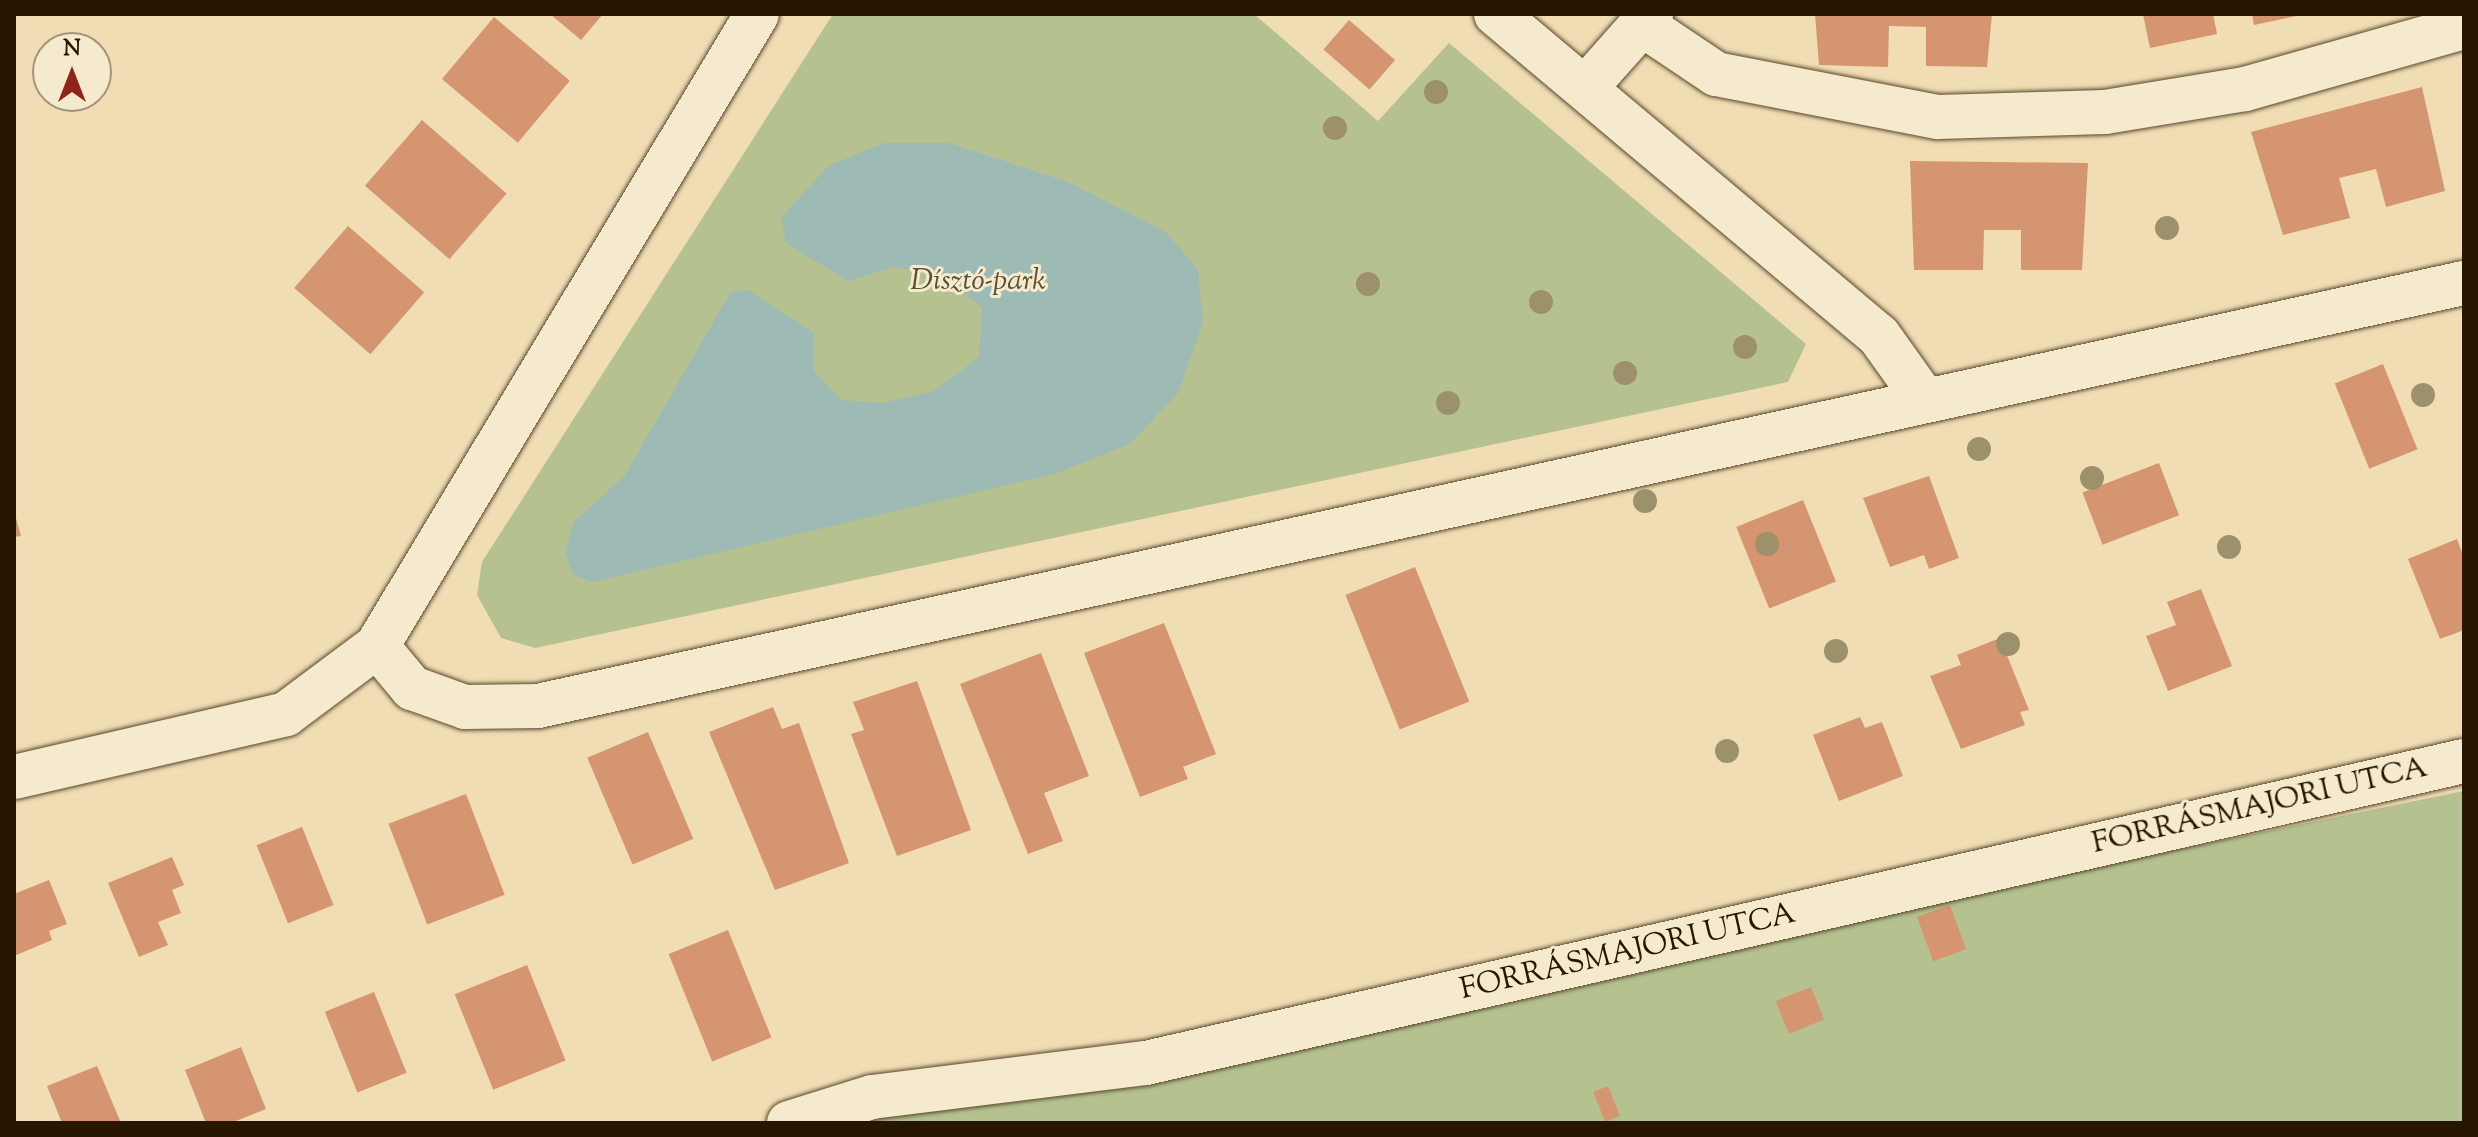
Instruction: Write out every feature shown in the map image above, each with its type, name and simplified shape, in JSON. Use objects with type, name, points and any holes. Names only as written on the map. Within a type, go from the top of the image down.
[{"type":"street","points":[[14,777],[286,714],[377,646],[757,14]]},
{"type":"street","points":[[1496,14],[1588,85],[1879,336],[1924,399]]},
{"type":"street","points":[[1588,85],[1647,19],[1716,74],[1938,117],[2105,112],[2245,89],[2464,27]]},
{"type":"street","points":[[377,646],[412,688],[465,707],[538,706],[1924,399],[2464,283]]},
{"type":"street","name":"FORRÁSMAJORI UTCA","points":[[789,1123],[872,1097],[1146,1063],[2464,761]]},
{"type":"green space","name":"Dísztó-park","points":[[833,14],[1254,14],[1378,121],[1449,43],[1806,344],[1788,382],[535,648],[501,638],[477,595],[482,562]]},
{"type":"green space","points":[[2464,791],[2464,1123],[839,1123]]},
{"type":"water","points":[[884,143],[949,143],[1068,182],[1166,232],[1198,270],[1203,322],[1178,393],[1130,444],[1054,474],[592,582],[573,575],[565,552],[574,522],[625,475],[730,293],[748,290],[814,333],[814,371],[841,400],[883,403],[934,391],[979,357],[982,308],[946,277],[894,267],[848,281],[786,243],[781,218],[828,166]]},
{"type":"building","points":[[550,14],[603,14],[581,40]]},
{"type":"building","points":[[1815,14],[1992,14],[1987,67],[1926,66],[1926,27],[1889,26],[1888,67],[1819,65]]},
{"type":"building","points":[[2143,14],[2213,14],[2217,34],[2150,48]]},
{"type":"building","points":[[2252,14],[2301,14],[2301,15],[2254,25]]},
{"type":"building","points":[[494,17],[570,81],[518,143],[442,79]]},
{"type":"building","points":[[1349,20],[1395,60],[1369,89],[1323,49]]},
{"type":"building","points":[[2422,87],[2445,191],[2386,207],[2376,169],[2339,178],[2350,218],[2283,235],[2251,132]]},
{"type":"building","points":[[422,120],[507,193],[449,259],[365,186]]},
{"type":"building","points":[[1910,161],[2088,163],[2082,270],[2021,270],[2021,230],[1984,230],[1983,270],[1914,270]]},
{"type":"building","points":[[348,226],[424,292],[370,354],[294,288]]},
{"type":"building","points":[[2383,364],[2417,449],[2369,469],[2335,383]]},
{"type":"building","points":[[2159,463],[2179,515],[2103,545],[2082,492]]},
{"type":"building","points":[[1929,476],[1959,558],[1929,569],[1924,555],[1890,567],[1863,498]]},
{"type":"building","points":[[1803,500],[1836,582],[1769,609],[1736,527]]},
{"type":"building","points":[[14,511],[21,536],[14,537]]},
{"type":"building","points":[[2457,539],[2464,558],[2464,630],[2440,639],[2408,559]]},
{"type":"building","points":[[1415,567],[1469,701],[1400,730],[1345,595]]},
{"type":"building","points":[[2201,589],[2232,666],[2168,691],[2146,636],[2176,625],[2167,602]]},
{"type":"building","points":[[1164,623],[1216,754],[1183,767],[1188,779],[1140,797],[1084,653]]},
{"type":"building","points":[[2000,638],[2029,710],[2020,712],[2025,725],[1961,749],[1930,676],[1961,665],[1957,655]]},
{"type":"building","points":[[1041,653],[1089,776],[1044,793],[1063,841],[1028,854],[960,684]]},
{"type":"building","points":[[917,681],[971,830],[897,856],[851,734],[864,730],[853,702]]},
{"type":"building","points":[[773,707],[782,729],[799,723],[849,863],[775,890],[709,732]]},
{"type":"building","points":[[1860,717],[1865,728],[1882,722],[1903,776],[1839,801],[1813,735]]},
{"type":"building","points":[[648,732],[693,839],[633,865],[587,758]]},
{"type":"building","points":[[466,794],[505,895],[427,925],[389,824]]},
{"type":"building","points":[[302,827],[333,905],[288,923],[257,845]]},
{"type":"building","points":[[172,857],[184,885],[172,890],[181,913],[158,922],[168,945],[139,957],[108,883]]},
{"type":"building","points":[[49,880],[67,924],[49,931],[52,940],[14,956],[14,894]]},
{"type":"building","points":[[1950,905],[1966,949],[1933,961],[1917,917]]},
{"type":"building","points":[[728,930],[771,1038],[712,1062],[669,954]]},
{"type":"building","points":[[527,965],[566,1060],[493,1090],[455,994]]},
{"type":"building","points":[[1811,987],[1824,1019],[1789,1034],[1776,1001]]},
{"type":"building","points":[[374,992],[407,1073],[357,1093],[325,1012]]},
{"type":"building","points":[[241,1047],[266,1109],[231,1123],[206,1123],[185,1070]]},
{"type":"building","points":[[97,1066],[121,1123],[62,1123],[47,1086]]},
{"type":"building","points":[[1608,1086],[1620,1116],[1605,1122],[1593,1092]]}]
